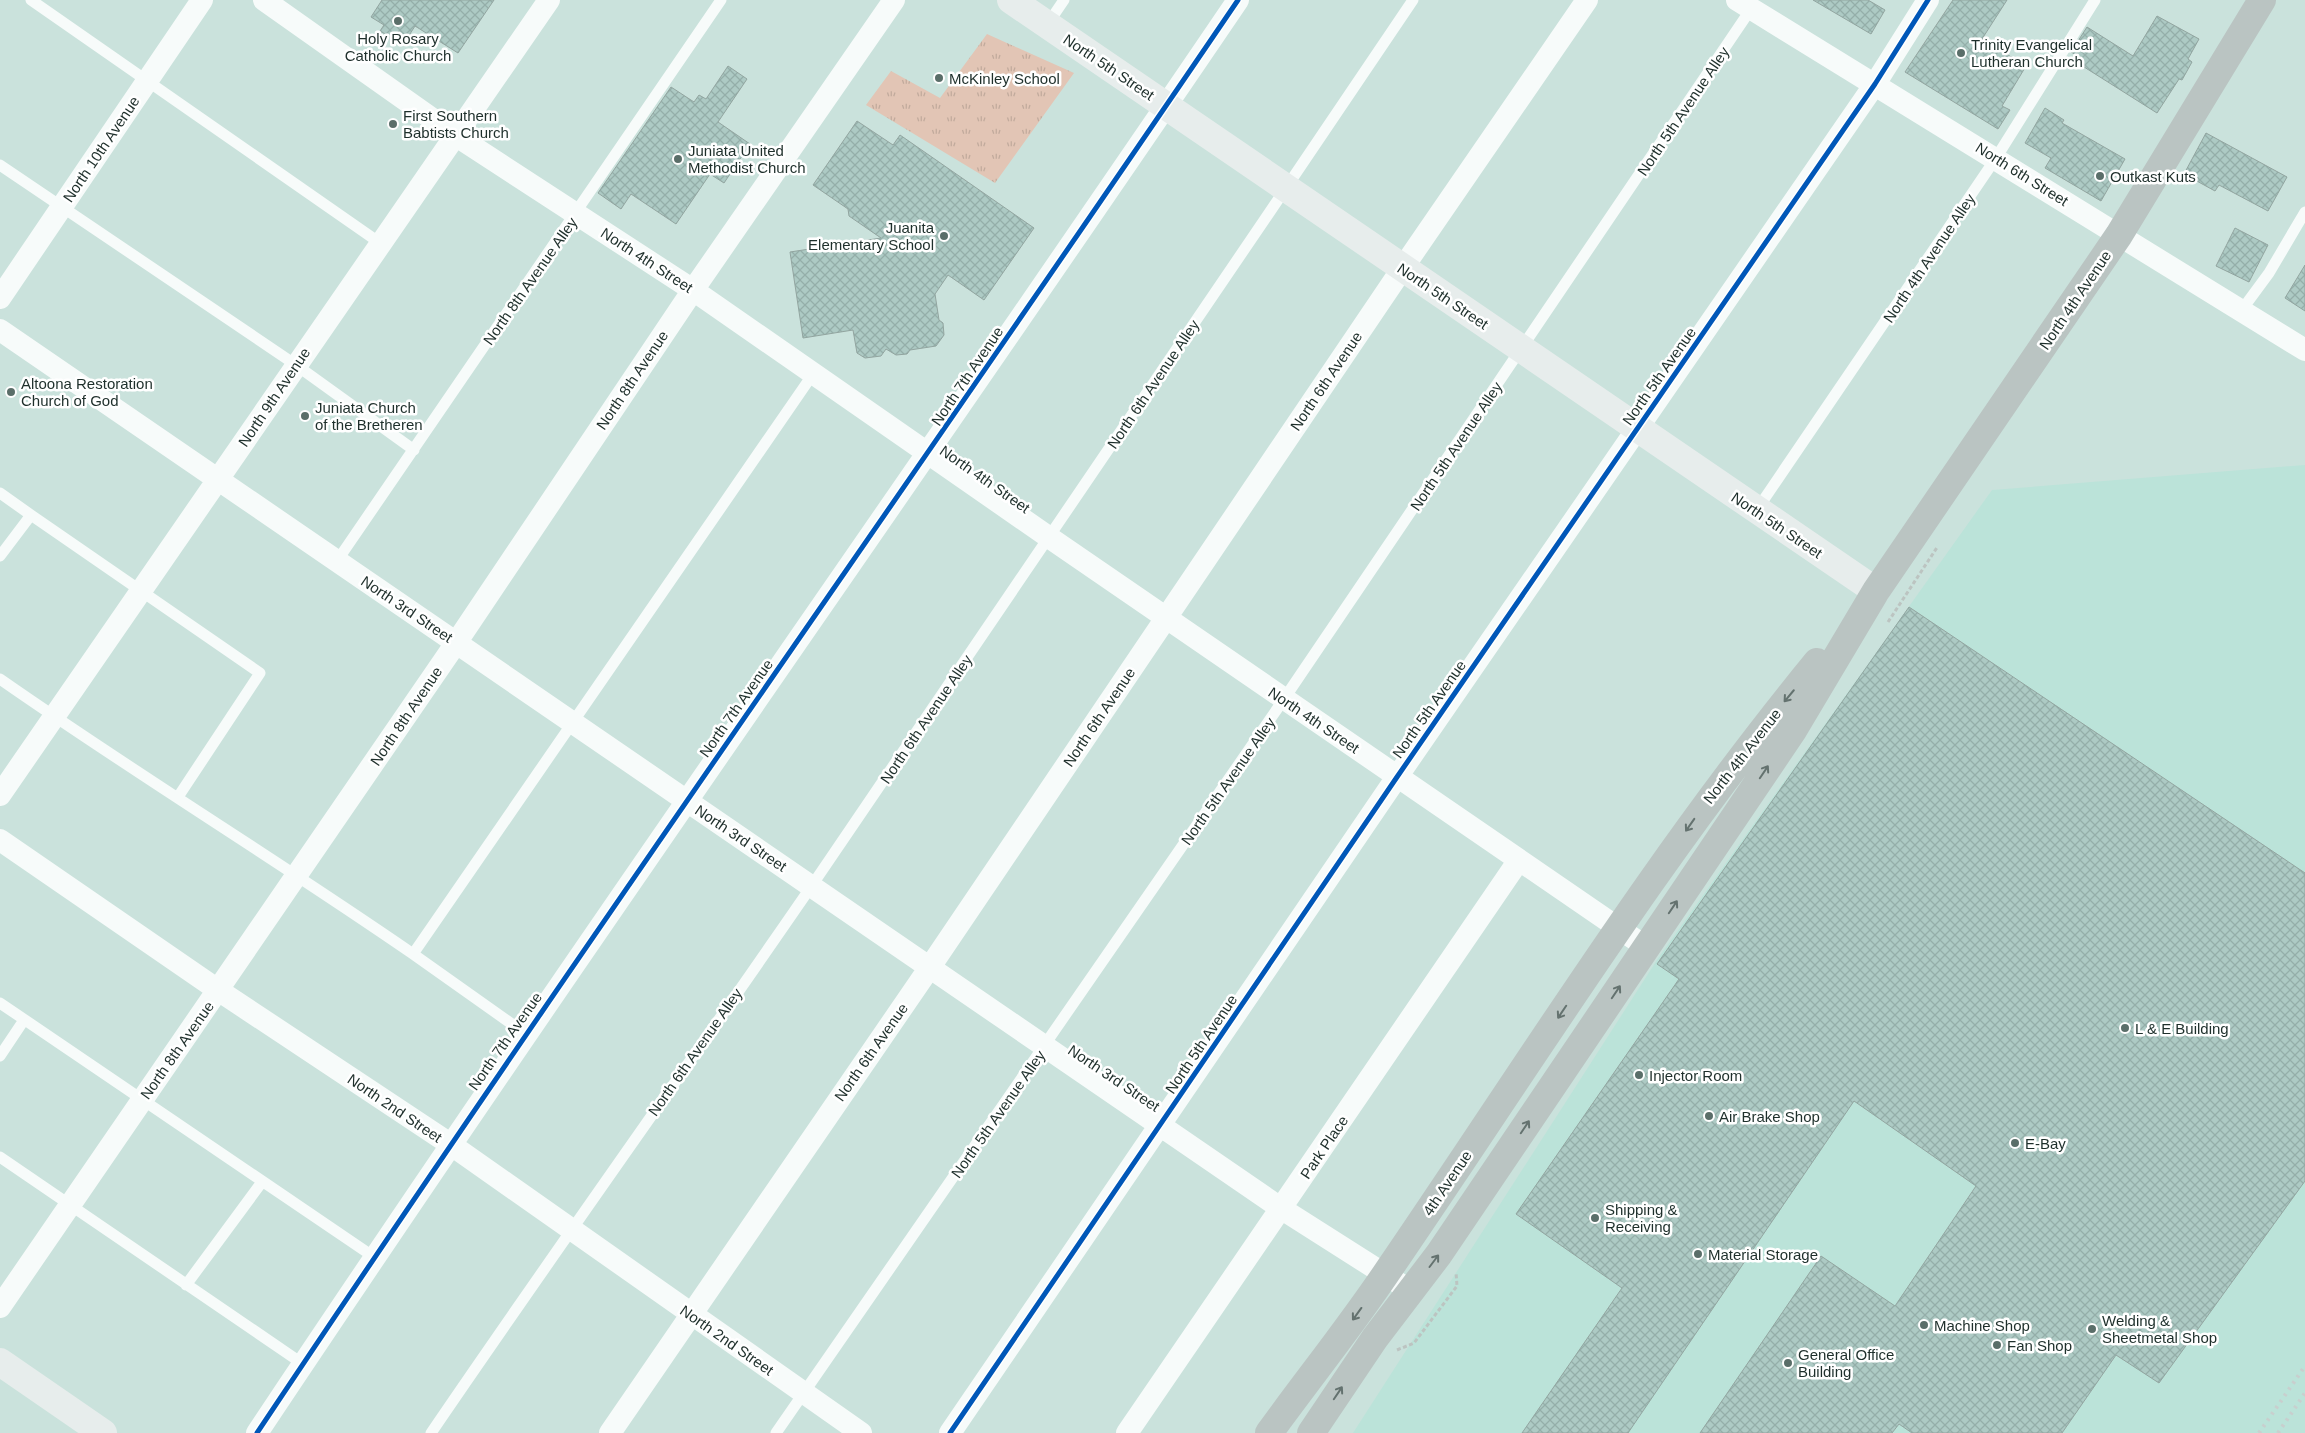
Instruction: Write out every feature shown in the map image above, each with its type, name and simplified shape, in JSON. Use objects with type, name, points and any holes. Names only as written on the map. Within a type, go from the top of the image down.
[{"type":"main road","name":"North 4th Avenue","points":[[1646,947],[1792,732],[1876,591],[2119,235],[2262,0]]},
{"type":"main road","name":"North 4th Avenue","points":[[1618,928],[1706,803],[1766,725],[1876,591]]},
{"type":"main road","name":"4th Avenue","points":[[1269,1433],[1385,1274],[1618,928]]},
{"type":"main road","points":[[1311,1433],[1375,1338],[1439,1254],[1646,947]]},
{"type":"street","name":"North 10th Avenue","points":[[0,298],[202,0]]},
{"type":"street","name":"North 4th Street","points":[[264,0],[455,135],[693,290],[928,454],[1646,947]]},
{"type":"street","name":"North 9th Avenue","points":[[0,795],[549,0]]},
{"type":"street","name":"North 8th Avenue","points":[[0,1306],[456,643],[693,290],[894,0]]},
{"type":"street","name":"North 5th Street","points":[[1011,0],[1756,511],[1876,591]]},
{"type":"street","name":"North 7th Avenue","points":[[257,1433],[450,1144],[928,454],[1238,0]]},
{"type":"street","name":"North 6th Avenue","points":[[610,1433],[930,967],[1402,269],[1587,0]]},
{"type":"street","name":"North 5th Avenue","points":[[950,1433],[1162,1125],[1397,777],[1875,84],[1928,0]]},
{"type":"street","name":"North 6th Street","points":[[1749,3],[1875,84],[2305,350]]},
{"type":"street","name":"North 3rd Street","points":[[0,330],[1282,1209],[1411,1291]]},
{"type":"street","name":"North 2nd Street","points":[[0,840],[218,990],[450,1144],[861,1433]]},
{"type":"street","name":"Park Place","points":[[1127,1433],[1519,860]]},
{"type":"street","points":[[0,1362],[103,1433]]},
{"type":"lane","points":[[31,0],[380,243]]},
{"type":"lane","name":"North 8th Avenue Alley","points":[[337,561],[722,0]]},
{"type":"lane","points":[[1047,25],[1064,0]]},
{"type":"lane","name":"North 6th Avenue Alley","points":[[431,1433],[570,1229],[811,886],[1050,538],[1413,0]]},
{"type":"lane","name":"North 4th Avenue Alley","points":[[1756,511],[1996,158],[2095,0]]},
{"type":"lane","name":"North 5th Avenue Alley","points":[[776,1433],[1284,699],[1521,350],[1749,3]]},
{"type":"lane","points":[[0,164],[296,365],[414,450]]},
{"type":"lane","points":[[2242,311],[2269,273],[2305,212]]},
{"type":"lane","points":[[413,954],[813,374]]},
{"type":"lane","points":[[0,493],[140,592],[260,673],[178,797]]},
{"type":"lane","points":[[0,556],[31,515]]},
{"type":"lane","points":[[0,679],[54,717],[297,874],[526,1034]]},
{"type":"lane","points":[[0,1003],[374,1257]]},
{"type":"lane","points":[[0,1056],[24,1020]]},
{"type":"lane","points":[[0,1157],[69,1206],[303,1364]]},
{"type":"lane","points":[[186,1285],[262,1182]]},
{"type":"shaded area","points":[[2305,465],[2305,1433],[1353,1433],[1657,960],[1992,490]]},
{"type":"green space","points":[[987,34],[1074,73],[995,183],[866,105],[891,71],[940,98]]},
{"type":"building","points":[[382,0],[494,0],[458,53],[415,26],[403,45],[380,31],[384,25],[371,17]]},
{"type":"building","points":[[1813,0],[1868,0],[1885,10],[1871,34]]},
{"type":"building","name":"Trinity Evangelical Lutheran Church","points":[[1953,0],[2007,0],[1982,39],[2026,66],[2002,106],[2010,110],[1998,129],[1905,72]]},
{"type":"building","points":[[2157,16],[2199,39],[2188,59],[2192,62],[2182,80],[2179,79],[2157,113],[2073,60],[2076,55],[2071,52],[2087,27],[2133,56]]},
{"type":"building","name":"Juniata United Methodist Church","points":[[728,66],[747,79],[718,122],[750,144],[724,183],[710,174],[676,224],[631,194],[621,209],[598,193],[671,87],[694,102],[699,95],[706,99]]},
{"type":"building","points":[[2045,108],[2064,120],[2062,123],[2125,159],[2101,201],[2045,168],[2051,158],[2025,143]]},
{"type":"building","name":"Juanita Elementary School","points":[[857,121],[893,145],[900,135],[1034,228],[984,300],[948,275],[935,294],[939,320],[943,323],[944,335],[936,346],[910,350],[907,354],[896,355],[886,349],[881,356],[865,358],[857,353],[853,330],[803,338],[790,252],[881,238],[849,216],[848,209],[813,185]]},
{"type":"building","points":[[2206,133],[2287,177],[2268,211],[2219,185],[2215,191],[2184,174]]},
{"type":"building","points":[[2235,228],[2268,245],[2249,282],[2216,266]]},
{"type":"building","points":[[2305,265],[2305,311],[2285,298]]},
{"type":"building","points":[[1909,607],[2305,873],[2305,1181],[2159,1383],[2116,1355],[2062,1433],[1912,1433],[1899,1424],[1892,1433],[1700,1433],[1821,1256],[1895,1306],[1976,1186],[1854,1101],[1628,1433],[1522,1433],[1622,1288],[1516,1214],[1679,979],[1657,964]]},
{"type":"railway","points":[[2259,1433],[2305,1366]]},
{"type":"railway","points":[[2278,1433],[2305,1393]]},
{"type":"cycle path","points":[[257,1433],[500,1073],[1238,0]]},
{"type":"cycle path","points":[[950,1433],[1397,777],[1875,84],[1928,0]]},
{"type":"place","name":"Holy Rosary Catholic Church","points":[[398,21]]},
{"type":"place","name":"Trinity Evangelical Lutheran Church","points":[[1961,53]]},
{"type":"place","name":"McKinley School","points":[[939,78]]},
{"type":"place","name":"First Southern Babtists Church","points":[[393,124]]},
{"type":"place","name":"Juniata United Methodist Church","points":[[678,159]]},
{"type":"place","name":"Outkast Kuts","points":[[2100,176]]},
{"type":"place","name":"Juanita Elementary School","points":[[944,236]]},
{"type":"place","name":"Altoona Restoration Church of God","points":[[11,392]]},
{"type":"place","name":"Juniata Church of the Bretheren","points":[[305,416]]},
{"type":"place","name":"L & E Building","points":[[2125,1028]]},
{"type":"place","name":"Injector Room","points":[[1639,1075]]},
{"type":"place","name":"Air Brake Shop","points":[[1709,1116]]},
{"type":"place","name":"E-Bay","points":[[2015,1143]]},
{"type":"place","name":"Shipping & Receiving","points":[[1595,1218]]},
{"type":"place","name":"Material Storage","points":[[1698,1254]]},
{"type":"place","name":"Machine Shop","points":[[1924,1325]]},
{"type":"place","name":"Welding & Sheetmetal Shop","points":[[2092,1329]]},
{"type":"place","name":"Fan Shop","points":[[1997,1345]]},
{"type":"place","name":"General Office Building","points":[[1788,1363]]}]
